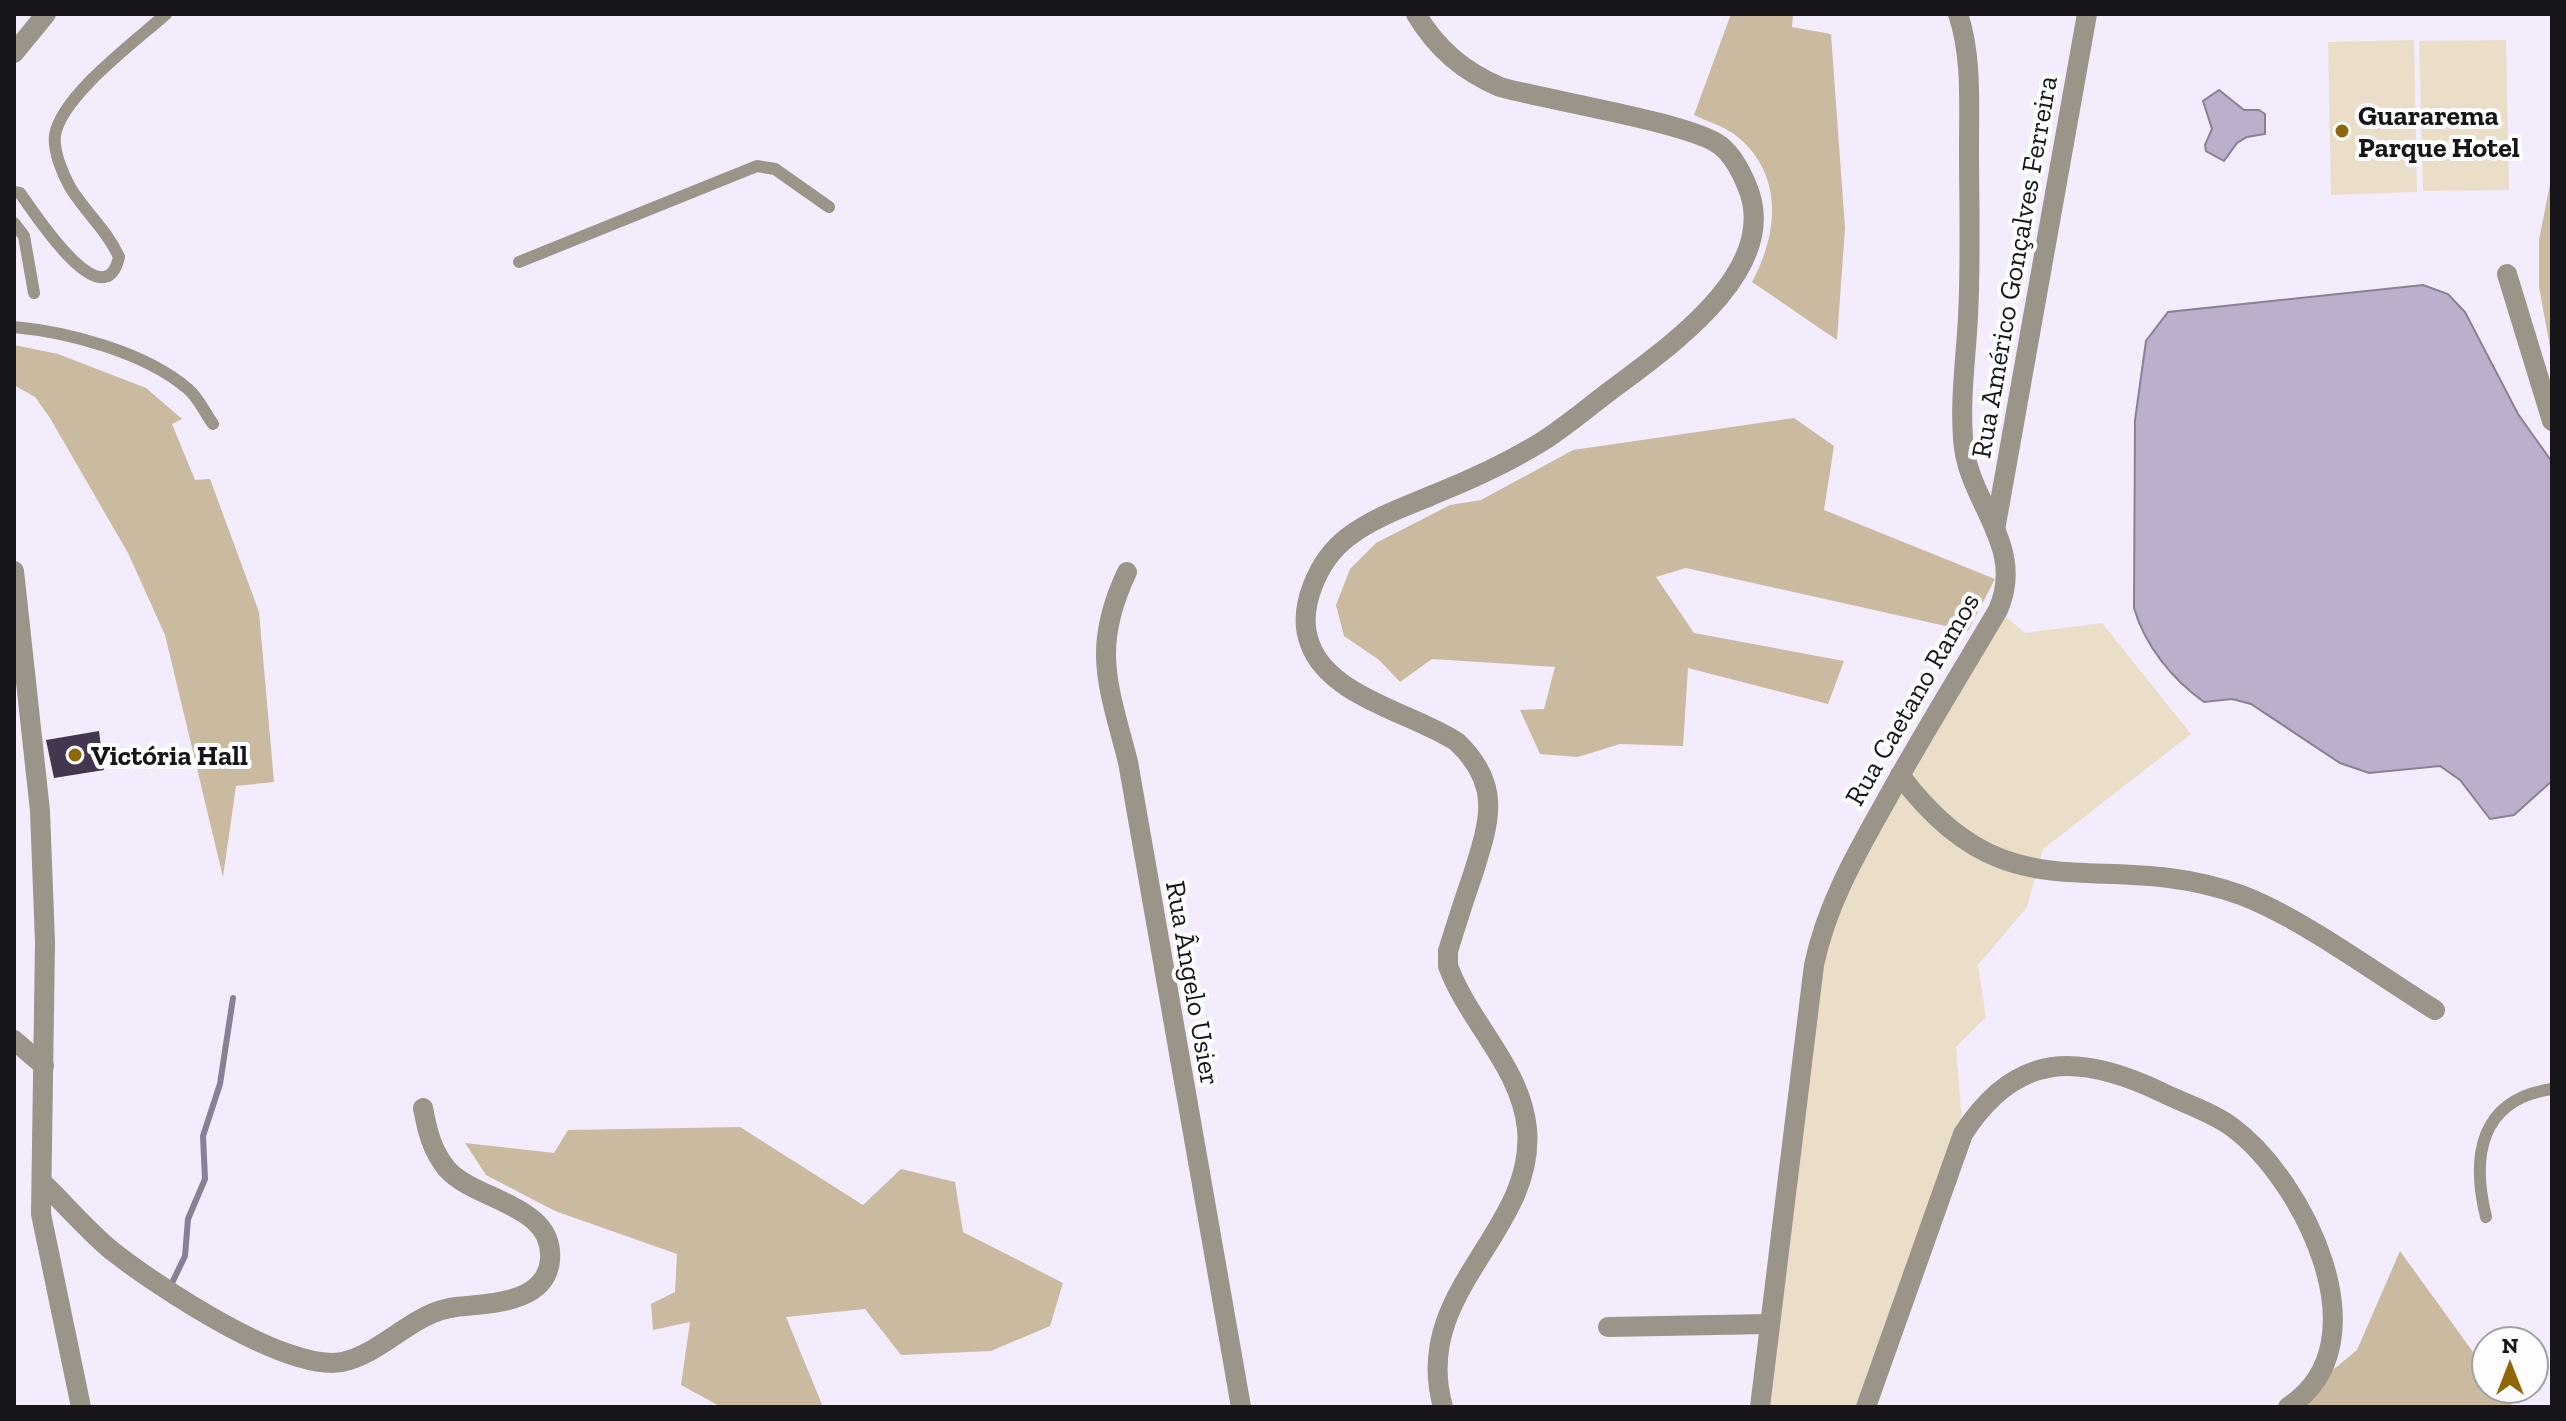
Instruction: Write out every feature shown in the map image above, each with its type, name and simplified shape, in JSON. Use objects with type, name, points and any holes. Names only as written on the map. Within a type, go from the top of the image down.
[{"type":"street","points":[[14,53],[46,14]]},
{"type":"street","points":[[1416,14],[1447,55],[1475,76],[1500,87],[1686,130],[1719,144],[1739,167],[1751,195],[1754,217],[1751,243],[1741,266],[1723,293],[1685,333],[1540,443],[1481,475],[1380,517],[1346,538],[1326,562],[1310,592],[1306,618],[1309,642],[1331,677],[1457,742],[1471,756],[1484,777],[1489,796],[1487,827],[1448,951],[1448,966],[1516,1084],[1524,1107],[1528,1151],[1518,1189],[1440,1332],[1436,1360],[1443,1407]]},
{"type":"street","name":"Rua Caetano Ramos","points":[[1760,1407],[1814,965],[1823,922],[1840,882],[2005,593],[2007,563],[1969,470],[1963,446],[1961,413],[1968,315],[1969,103],[1958,14]]},
{"type":"street","name":"Rua Américo Gonçalves Ferreira","points":[[1995,531],[2087,14]]},
{"type":"street","points":[[2507,274],[2552,421]]},
{"type":"street","points":[[14,571],[40,811],[45,942],[41,1214],[81,1407]]},
{"type":"street","name":"Rua Ângelo Usier","points":[[1127,572],[1114,600],[1104,634],[1106,669],[1128,762],[1177,1059],[1241,1407]]},
{"type":"street","points":[[1900,775],[1924,808],[1969,844],[1997,860],[2021,868],[2053,872],[2181,880],[2241,896],[2284,916],[2435,1010]]},
{"type":"street","points":[[14,1040],[44,1066]]},
{"type":"street","points":[[1866,1407],[1963,1134],[1980,1107],[2000,1088],[2023,1075],[2055,1067],[2087,1065],[2120,1073],[2231,1126],[2280,1179],[2310,1234],[2332,1286],[2335,1317],[2331,1346],[2317,1379],[2288,1407]]},
{"type":"street","points":[[42,1182],[110,1249],[184,1302],[294,1358],[321,1364],[345,1361],[422,1316],[447,1308],[526,1296],[542,1281],[550,1259],[543,1232],[522,1209],[481,1194],[448,1170],[428,1138],[423,1108]]},
{"type":"street","points":[[1608,1327],[1768,1324]]},
{"type":"lane","points":[[14,192],[20,193],[58,248],[74,263],[92,275],[104,275],[114,269],[119,257],[111,240],[70,187],[55,148],[55,134],[75,98],[166,14]]},
{"type":"lane","points":[[519,262],[757,166],[775,169],[829,207]]},
{"type":"lane","points":[[14,223],[24,236],[34,293]]},
{"type":"lane","points":[[14,327],[47,330],[131,356],[188,389],[213,424]]},
{"type":"lane","points":[[2486,1217],[2478,1184],[2482,1144],[2499,1110],[2532,1092],[2552,1089]]},
{"type":"shaded area","points":[[1731,14],[1793,14],[1792,27],[1831,34],[1845,228],[1837,340],[1752,282],[1768,243],[1772,204],[1769,184],[1762,166],[1734,134],[1694,115]]},
{"type":"shaded area","points":[[2414,40],[2417,192],[2331,195],[2328,42]]},
{"type":"shaded area","points":[[2506,40],[2509,190],[2423,191],[2419,41]]},
{"type":"shaded area","points":[[2219,90],[2244,110],[2259,110],[2265,114],[2265,134],[2247,137],[2237,143],[2224,161],[2206,151],[2205,145],[2212,129],[2203,101]]},
{"type":"shaded area","points":[[2552,174],[2552,357],[2539,287],[2539,240]]},
{"type":"shaded area","points":[[2423,285],[2448,294],[2465,312],[2518,414],[2552,462],[2552,781],[2514,815],[2490,819],[2460,780],[2440,766],[2369,773],[2340,763],[2251,704],[2232,699],[2204,702],[2161,661],[2145,635],[2134,608],[2135,420],[2146,341],[2168,312]]},
{"type":"shaded area","points":[[14,345],[58,354],[146,388],[182,419],[172,424],[195,480],[210,479],[259,612],[274,782],[236,786],[223,877],[165,635],[128,553],[50,418],[35,397],[14,385]]},
{"type":"shaded area","points":[[1794,418],[1834,446],[1824,510],[1995,579],[1968,631],[1686,568],[1656,577],[1694,633],[1844,661],[1828,704],[1688,668],[1683,746],[1620,744],[1578,757],[1540,754],[1520,710],[1544,709],[1555,667],[1432,659],[1400,682],[1379,660],[1344,636],[1336,605],[1350,569],[1376,543],[1450,505],[1481,500],[1573,450]]},
{"type":"shaded area","points":[[1998,610],[2025,633],[2102,623],[2191,734],[2043,849],[2027,907],[1978,965],[1986,1017],[1956,1047],[1963,1134],[1866,1407],[1760,1407],[1823,922]]},
{"type":"shaded area","points":[[740,1127],[863,1205],[901,1169],[955,1182],[963,1232],[1063,1283],[1050,1326],[991,1351],[901,1355],[865,1309],[786,1317],[823,1407],[721,1407],[681,1385],[690,1322],[653,1330],[651,1304],[675,1292],[677,1254],[555,1211],[486,1175],[465,1143],[554,1153],[568,1130]]},
{"type":"shaded area","points":[[2400,1251],[2470,1348],[2470,1405],[2513,1407],[2288,1407],[2357,1350]]},
{"type":"building","name":"Victória Hall","points":[[99,731],[104,770],[54,778],[46,740]]},
{"type":"waterway","points":[[171,1285],[185,1256],[188,1219],[205,1179],[203,1136],[220,1084],[233,998]]},
{"type":"place","name":"Guararema Parque Hotel","points":[[2342,131]]},
{"type":"place","name":"Victória Hall","points":[[75,755]]}]
